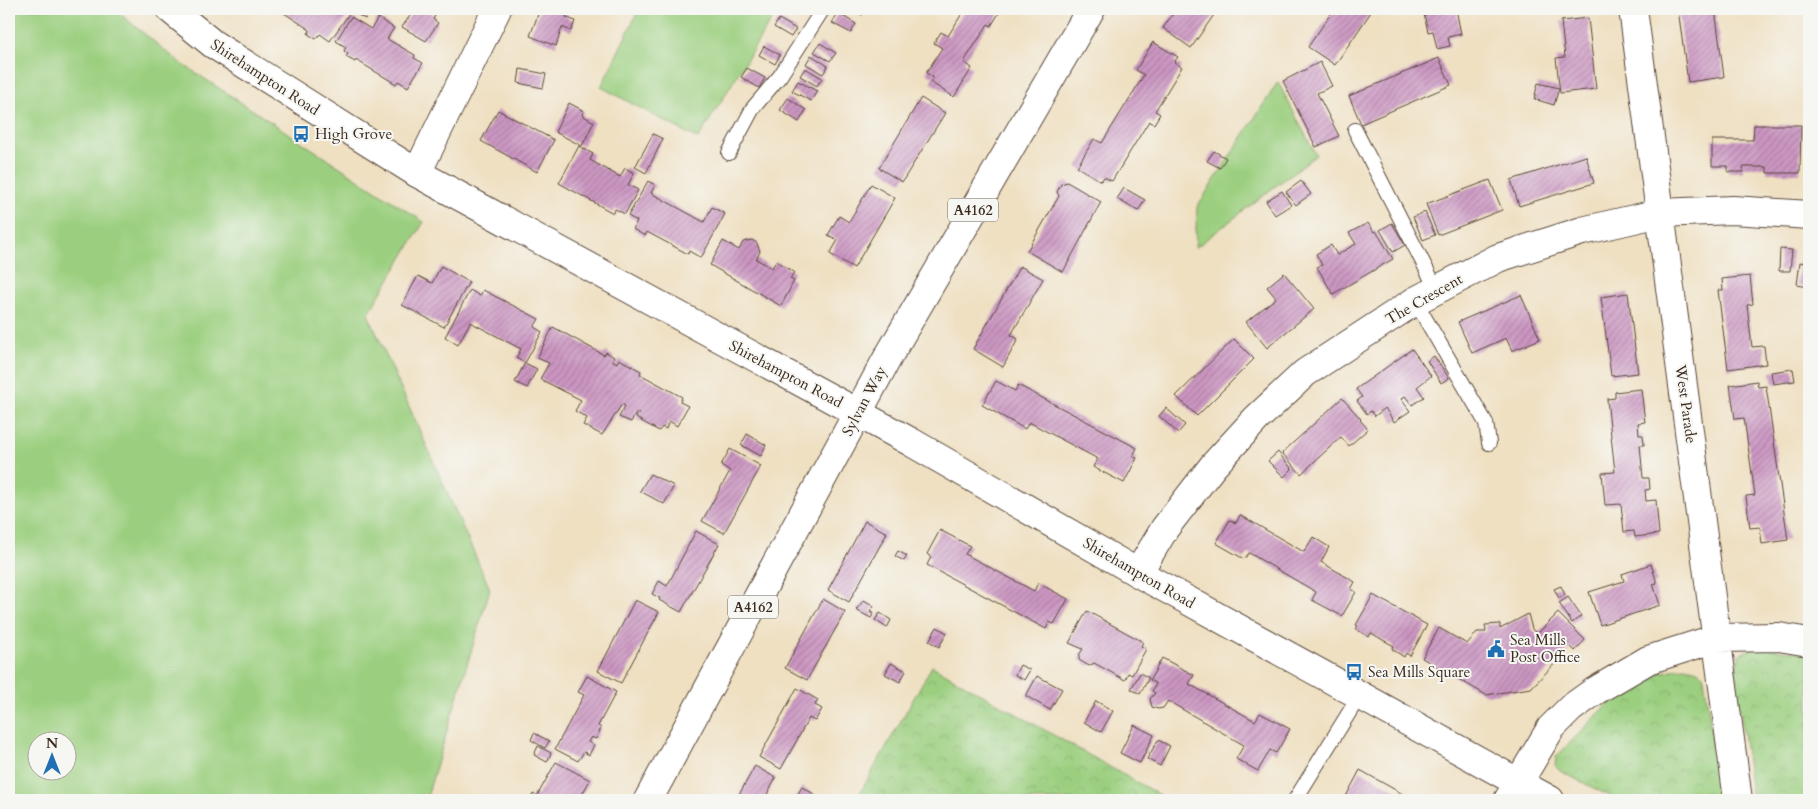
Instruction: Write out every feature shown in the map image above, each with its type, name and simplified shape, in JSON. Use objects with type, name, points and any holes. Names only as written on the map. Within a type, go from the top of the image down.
[{"type":"main road","name":"Shirehampton Road","points":[[170,9],[212,44],[417,173],[858,413],[1138,574],[1360,695],[1513,791],[1550,800]]},
{"type":"main road","points":[[417,173],[497,9]]},
{"type":"main road","name":"Sylvan Way","points":[[648,800],[888,357],[1091,9]]},
{"type":"main road","name":"West Parade","points":[[1633,9],[1738,800]]},
{"type":"main road","name":"The Crescent","points":[[1138,574],[1165,528],[1213,466],[1256,419],[1305,373],[1426,295],[1498,258],[1582,231],[1660,213],[1733,210],[1809,215]]},
{"type":"main road","points":[[1513,791],[1551,728],[1572,708],[1595,691],[1648,660],[1717,638],[1778,637],[1809,642]]},
{"type":"lane","points":[[729,154],[753,108],[780,76],[824,9]]},
{"type":"lane","points":[[1355,130],[1426,295],[1486,423],[1489,443]]},
{"type":"lane","points":[[1295,800],[1360,695]]},
{"type":"green space","points":[[9,9],[114,9],[179,62],[424,222],[368,314],[490,589],[426,800],[9,800]]},
{"type":"green space","points":[[639,9],[778,9],[698,139],[601,87]]},
{"type":"green space","points":[[1278,82],[1316,155],[1195,248],[1197,207]]},
{"type":"green space","points":[[1755,647],[1809,653],[1809,800],[1752,800],[1735,671],[1740,654]]},
{"type":"green space","points":[[932,666],[1168,800],[856,800]]},
{"type":"green space","points":[[1684,667],[1701,672],[1704,678],[1721,800],[1617,800],[1560,771],[1555,766],[1556,757],[1614,698],[1660,673]]},
{"type":"building","points":[[278,9],[348,9],[351,11],[330,41],[320,34],[316,39],[308,34],[310,30]]},
{"type":"building","points":[[355,9],[372,9],[365,19],[353,12]]},
{"type":"building","points":[[415,9],[428,9],[435,16],[433,19],[438,23],[426,41],[402,27]]},
{"type":"building","points":[[540,9],[569,9],[566,17],[575,21],[571,31],[562,27],[556,46],[530,36]]},
{"type":"building","points":[[852,9],[866,9],[862,15]]},
{"type":"building","points":[[965,9],[1001,10],[991,26],[988,24],[964,62],[972,68],[954,97],[930,82],[933,77],[926,73],[942,48],[934,43],[941,32],[948,36]]},
{"type":"building","points":[[1176,9],[1218,9],[1191,48],[1163,28]]},
{"type":"building","points":[[1334,9],[1373,9],[1335,65],[1308,47]]},
{"type":"building","points":[[1423,9],[1456,9],[1461,34],[1448,37],[1450,46],[1437,49],[1433,31],[1428,32]]},
{"type":"building","points":[[1678,9],[1715,9],[1724,77],[1688,82]]},
{"type":"building","points":[[838,13],[856,24],[851,33],[832,23]]},
{"type":"building","points":[[351,17],[371,29],[378,18],[394,28],[387,39],[415,55],[414,58],[423,63],[408,87],[398,81],[396,84],[356,60],[355,62],[346,57],[348,54],[344,51],[346,47],[336,41]]},
{"type":"building","points":[[1588,18],[1596,89],[1560,93],[1556,58],[1565,57],[1561,21]]},
{"type":"building","points":[[779,19],[796,29],[791,37],[774,27]]},
{"type":"building","points":[[1153,42],[1178,57],[1174,62],[1182,67],[1155,111],[1160,114],[1154,124],[1149,121],[1112,181],[1104,177],[1101,181],[1077,167],[1094,139],[1102,143],[1144,75],[1136,70]]},
{"type":"building","points":[[820,43],[836,53],[830,61],[814,52]]},
{"type":"building","points":[[764,46],[780,55],[775,64],[759,55]]},
{"type":"building","points":[[811,55],[828,66],[823,74],[806,64]]},
{"type":"building","points":[[1439,58],[1451,85],[1361,124],[1349,96]]},
{"type":"building","points":[[1320,62],[1332,86],[1317,93],[1339,136],[1316,147],[1283,81]]},
{"type":"building","points":[[747,68],[765,78],[759,88],[741,77]]},
{"type":"building","points":[[805,68],[822,78],[817,86],[800,76]]},
{"type":"building","points":[[520,69],[546,74],[543,88],[518,83]]},
{"type":"building","points":[[798,81],[817,91],[811,101],[792,91]]},
{"type":"building","points":[[1538,83],[1559,88],[1554,105],[1534,99]]},
{"type":"building","points":[[788,98],[806,110],[799,122],[780,110]]},
{"type":"building","points":[[921,98],[945,113],[902,182],[879,168]]},
{"type":"building","points":[[569,103],[584,111],[582,115],[594,122],[582,146],[555,132]]},
{"type":"building","points":[[498,110],[554,140],[537,172],[481,141]]},
{"type":"building","points":[[1754,125],[1801,125],[1800,173],[1767,173],[1767,167],[1743,167],[1743,172],[1728,172],[1728,166],[1712,166],[1712,140],[1753,140]]},
{"type":"building","points":[[653,134],[663,139],[646,173],[635,167]]},
{"type":"building","points":[[579,146],[593,154],[590,160],[620,177],[625,168],[634,173],[628,185],[638,190],[625,214],[615,209],[613,213],[559,183]]},
{"type":"building","points":[[1214,151],[1226,158],[1220,168],[1207,161]]},
{"type":"building","points":[[1586,156],[1594,183],[1519,206],[1511,180]]},
{"type":"building","points":[[1490,180],[1502,210],[1438,235],[1426,204]]},
{"type":"building","points":[[648,181],[655,185],[651,193],[704,222],[712,207],[725,214],[701,258],[689,251],[688,254],[647,232],[645,236],[633,229],[637,221],[628,216]]},
{"type":"building","points":[[1301,181],[1311,194],[1296,205],[1286,192]]},
{"type":"building","points":[[1067,182],[1101,202],[1063,272],[1027,251],[1059,196],[1057,192],[1061,184]]},
{"type":"building","points":[[871,184],[895,198],[854,268],[830,254],[838,240],[828,235],[839,216],[849,222]]},
{"type":"building","points":[[1124,188],[1145,200],[1138,211],[1117,199]]},
{"type":"building","points":[[1282,191],[1291,205],[1275,215],[1266,201]]},
{"type":"building","points":[[1425,212],[1435,235],[1423,240],[1413,217]]},
{"type":"building","points":[[1368,223],[1374,232],[1376,231],[1393,259],[1333,294],[1317,267],[1322,265],[1316,254],[1331,245],[1337,255],[1356,244],[1349,233]]},
{"type":"building","points":[[1392,223],[1405,245],[1393,252],[1380,230]]},
{"type":"building","points":[[752,240],[757,243],[760,252],[756,259],[772,268],[776,261],[794,272],[790,279],[794,281],[781,306],[710,265],[723,241],[739,250],[743,242]]},
{"type":"building","points":[[1780,249],[1792,250],[1790,271],[1779,271]]},
{"type":"building","points":[[1805,252],[1809,252],[1809,287],[1797,285],[1800,262],[1804,263]]},
{"type":"building","points":[[441,266],[469,282],[444,327],[402,305],[418,276],[432,283]]},
{"type":"building","points":[[1020,266],[1043,279],[1011,335],[1018,339],[1003,367],[973,349]]},
{"type":"building","points":[[1284,273],[1314,309],[1267,348],[1246,322],[1276,298],[1267,287]]},
{"type":"building","points":[[1750,276],[1753,304],[1747,305],[1752,347],[1764,346],[1766,364],[1728,369],[1718,290],[1723,290],[1722,279]]},
{"type":"building","points":[[470,290],[480,296],[483,290],[539,319],[534,327],[542,332],[525,363],[516,358],[521,349],[470,322],[458,345],[445,337]]},
{"type":"building","points":[[1628,293],[1638,373],[1611,376],[1601,297]]},
{"type":"building","points":[[1521,295],[1540,339],[1512,351],[1506,338],[1472,353],[1458,322]]},
{"type":"building","points":[[553,327],[604,355],[606,352],[614,357],[612,360],[617,363],[619,359],[641,371],[640,374],[682,397],[680,402],[688,406],[677,426],[669,421],[666,429],[662,427],[659,431],[636,418],[639,413],[637,412],[631,422],[619,417],[625,406],[622,404],[602,435],[583,425],[587,418],[575,411],[581,400],[540,379],[549,363],[537,358]]},
{"type":"building","points":[[1234,339],[1254,359],[1197,416],[1176,396]]},
{"type":"building","points":[[1412,349],[1431,376],[1417,387],[1424,397],[1412,405],[1405,396],[1401,399],[1410,411],[1394,422],[1385,408],[1375,416],[1371,411],[1367,414],[1357,401],[1362,397],[1356,389]]},
{"type":"building","points":[[1434,356],[1449,378],[1441,383],[1427,361]]},
{"type":"building","points":[[525,363],[537,369],[527,388],[515,382]]},
{"type":"building","points":[[1793,369],[1795,381],[1773,384],[1771,372]]},
{"type":"building","points":[[996,381],[1015,391],[1018,385],[1137,448],[1133,456],[1137,458],[1124,483],[1093,467],[1098,459],[1029,422],[1025,429],[982,405]]},
{"type":"building","points":[[1757,381],[1758,387],[1766,386],[1788,540],[1762,544],[1760,527],[1750,528],[1746,496],[1755,495],[1744,418],[1735,419],[1730,385]]},
{"type":"building","points":[[1641,389],[1645,422],[1638,423],[1639,435],[1643,435],[1644,445],[1640,445],[1643,478],[1649,478],[1650,489],[1645,490],[1646,501],[1656,500],[1659,534],[1635,537],[1634,531],[1624,532],[1621,504],[1605,505],[1602,473],[1615,472],[1607,399],[1615,398],[1615,392]]},
{"type":"building","points":[[1342,398],[1368,429],[1349,446],[1341,437],[1301,474],[1282,453]]},
{"type":"building","points":[[1166,408],[1185,425],[1178,433],[1159,416]]},
{"type":"building","points":[[747,434],[766,445],[761,456],[741,445]]},
{"type":"building","points":[[730,449],[761,466],[724,533],[702,521],[730,471],[721,465]]},
{"type":"building","points":[[1278,452],[1292,469],[1284,477],[1268,461]]},
{"type":"building","points":[[650,474],[674,486],[664,504],[640,491]]},
{"type":"building","points":[[1240,515],[1304,552],[1313,537],[1329,547],[1321,562],[1355,582],[1351,589],[1356,592],[1342,616],[1312,600],[1316,592],[1249,553],[1244,559],[1216,543],[1230,520],[1236,523]]},
{"type":"building","points":[[865,521],[887,533],[849,602],[828,590]]},
{"type":"building","points":[[940,530],[970,546],[965,554],[1034,591],[1038,583],[1068,599],[1054,624],[1049,622],[1046,629],[927,565],[931,557],[927,554]]},
{"type":"building","points":[[696,531],[719,544],[681,612],[652,594],[659,581],[667,586]]},
{"type":"building","points":[[898,551],[907,556],[904,561],[895,556]]},
{"type":"building","points":[[1651,564],[1657,583],[1653,584],[1660,605],[1600,625],[1589,592],[1624,581],[1622,574]]},
{"type":"building","points":[[1561,586],[1565,595],[1559,598],[1554,589]]},
{"type":"building","points":[[1373,595],[1427,625],[1410,656],[1406,653],[1404,657],[1392,649],[1394,646],[1371,633],[1369,637],[1356,629],[1358,626],[1356,625]]},
{"type":"building","points":[[1568,597],[1581,616],[1572,623],[1559,603]]},
{"type":"building","points":[[823,599],[845,612],[807,680],[785,668]]},
{"type":"building","points":[[635,600],[659,612],[621,683],[598,671]]},
{"type":"building","points":[[864,600],[874,606],[871,611],[874,613],[871,618],[856,610]]},
{"type":"building","points":[[1087,611],[1143,642],[1141,646],[1146,649],[1132,675],[1128,673],[1125,680],[1094,663],[1089,666],[1079,660],[1079,655],[1083,649],[1069,643]]},
{"type":"building","points":[[880,613],[891,620],[887,628],[875,620]]},
{"type":"building","points":[[1558,613],[1585,640],[1575,651],[1571,647],[1531,688],[1486,695],[1422,658],[1439,628],[1467,644],[1477,632],[1486,632],[1485,625],[1500,624],[1500,629],[1528,614],[1532,629],[1537,634]]},
{"type":"building","points":[[937,627],[947,633],[939,647],[929,641]]},
{"type":"building","points":[[1162,658],[1194,675],[1189,684],[1255,721],[1260,713],[1290,729],[1276,753],[1270,750],[1258,771],[1236,759],[1244,745],[1168,701],[1163,708],[1152,707],[1150,699],[1155,693],[1152,691],[1156,684],[1150,680]]},
{"type":"building","points":[[891,663],[906,671],[900,682],[885,674]]},
{"type":"building","points":[[1020,665],[1030,670],[1024,680],[1015,675]]},
{"type":"building","points":[[1140,673],[1149,678],[1140,694],[1131,689]]},
{"type":"building","points":[[587,676],[616,692],[598,726],[601,728],[596,739],[591,737],[588,742],[594,745],[589,755],[584,752],[578,761],[555,749],[584,695],[578,692]]},
{"type":"building","points":[[1037,676],[1062,689],[1050,710],[1026,696]]},
{"type":"building","points":[[797,688],[818,700],[815,705],[822,709],[815,721],[809,718],[781,769],[759,757]]},
{"type":"building","points":[[1096,701],[1113,711],[1101,732],[1084,722]]},
{"type":"building","points":[[1134,725],[1154,735],[1140,763],[1120,753]]},
{"type":"building","points":[[534,733],[549,741],[545,748],[531,740]]},
{"type":"building","points":[[1158,740],[1170,746],[1160,766],[1147,759]]},
{"type":"building","points":[[538,746],[551,753],[547,762],[534,755]]},
{"type":"building","points":[[556,762],[590,780],[579,800],[530,800],[533,794],[537,796]]},
{"type":"building","points":[[755,766],[776,778],[764,800],[736,800]]},
{"type":"building","points":[[1360,770],[1392,788],[1413,800],[1344,800]]},
{"type":"building","points":[[802,787],[814,794],[810,800],[794,800]]},
{"type":"place","name":"High Grove","points":[[301,134]]},
{"type":"place","name":"Sea Mills Post Office","points":[[1496,649]]},
{"type":"place","name":"Sea Mills Square","points":[[1354,672]]}]
